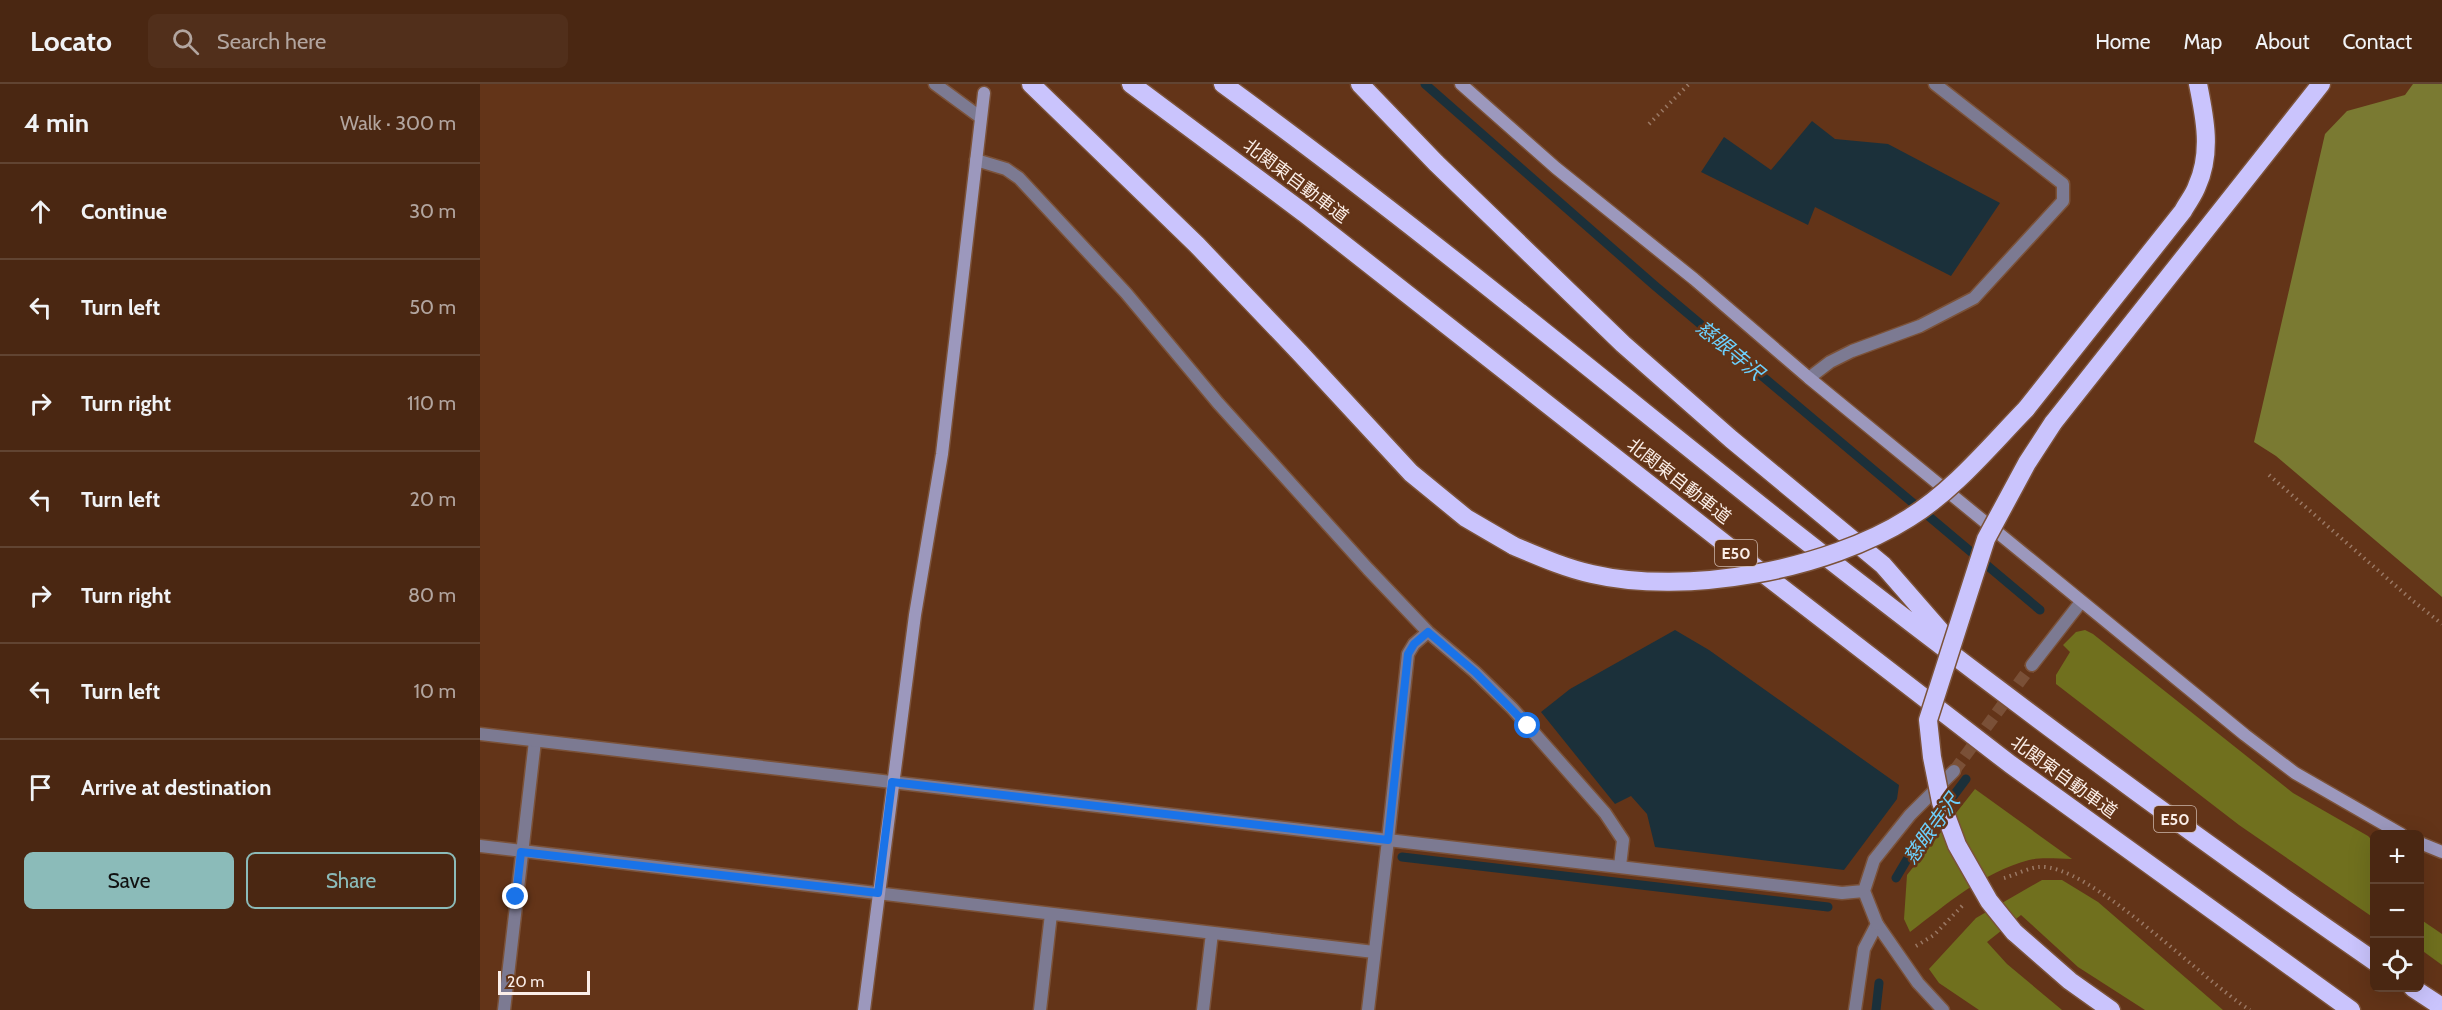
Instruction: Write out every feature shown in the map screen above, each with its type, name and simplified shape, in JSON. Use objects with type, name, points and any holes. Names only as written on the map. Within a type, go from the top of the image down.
[{"type":"highway","points":[[1031,84],[1205,254],[1411,473],[1466,518],[1514,546],[1546,560],[1593,574],[1637,580],[1685,581],[1741,576],[1808,562],[1862,542],[1909,518],[1954,483],[2026,409],[2183,211],[2198,186],[2206,153],[2206,122],[2198,84]]},
{"type":"highway","name":"北関東自動車道","points":[[1131,84],[1304,213],[2010,764],[2351,1010]]},
{"type":"highway","name":"北関東自動車道","points":[[1223,84],[1337,167],[1978,674],[2187,829],[2370,958]]},
{"type":"highway","points":[[1360,84],[1436,163],[1623,344],[1731,439],[1883,565],[1978,674]]},
{"type":"highway","points":[[2111,1010],[2070,981],[2014,932],[1989,901],[1957,845],[1941,802],[1932,757],[1928,720],[1986,539],[2027,463],[2053,423],[2321,84]]},
{"type":"highway","points":[[2421,992],[2442,1007]]},
{"type":"street","points":[[935,84],[980,117]]},
{"type":"street","points":[[1461,84],[1556,168],[1694,279],[1809,378],[2044,569],[2081,602],[2295,773],[2394,830]]},
{"type":"street","points":[[1809,378],[1830,362],[1852,351],[1920,326],[1974,298],[2063,201],[2063,184],[1935,84]]},
{"type":"street","points":[[864,1010],[915,615],[942,454],[984,93]]},
{"type":"street","points":[[976,160],[1006,169],[1019,178],[1126,293],[1218,403],[1428,632],[1475,672],[1512,708],[1605,813],[1623,840],[1620,866]]},
{"type":"street","points":[[2032,665],[2081,602]]},
{"type":"street","points":[[1368,1010],[1408,654],[1414,644],[1428,632]]},
{"type":"street","points":[[480,734],[1842,893],[1864,891]]},
{"type":"street","points":[[504,1010],[535,741]]},
{"type":"street","points":[[1943,1010],[1918,983],[1877,924],[1864,891],[1874,860],[1910,815],[1954,771]]},
{"type":"street","points":[[2424,845],[2442,852]]},
{"type":"street","points":[[480,846],[1374,952]]},
{"type":"street","points":[[1040,1010],[1051,914]]},
{"type":"street","points":[[1855,1010],[1864,949],[1877,924]]},
{"type":"street","points":[[1203,1010],[1212,933]]},
{"type":"path","points":[[1649,124],[1689,84]]},
{"type":"path","points":[[2269,475],[2442,624]]},
{"type":"path","points":[[2001,879],[2040,867],[2061,870],[2102,892],[2250,1010]]},
{"type":"path","points":[[1899,955],[1934,935],[1966,902]]},
{"type":"shaded area","points":[[2413,84],[2442,84],[2442,597],[2276,456],[2254,442],[2325,134],[2347,111],[2405,95]]},
{"type":"shaded area","points":[[2085,630],[2093,634],[2293,793],[2368,836],[2370,838],[2370,915],[2239,825],[2056,684],[2056,675],[2070,652],[2063,645],[2076,632]]},
{"type":"shaded area","points":[[1975,789],[2072,859],[2034,859],[1996,872],[1966,890],[1910,932],[1904,919],[1907,875]]},
{"type":"shaded area","points":[[2042,880],[2062,880],[2098,902],[2223,1010],[2145,1010],[2078,967],[2021,915],[1987,942],[2007,964],[2062,1010],[1979,1010],[1939,983],[1929,969],[1976,918]]},
{"type":"shaded area","points":[[2424,922],[2442,934],[2442,965],[2424,952]]},
{"type":"water","points":[[1812,121],[1835,139],[1888,144],[2000,203],[1951,276],[1815,207],[1808,225],[1701,172],[1724,137],[1771,170]]},
{"type":"water","points":[[1675,630],[1709,650],[1899,785],[1897,799],[1844,870],[1655,847],[1647,814],[1631,796],[1615,804],[1541,712],[1570,689]]},
{"type":"waterway","name":"慈眼寺沢","points":[[1425,84],[1654,285],[2040,610]]},
{"type":"waterway","name":"慈眼寺沢","points":[[1896,878],[1912,851],[1966,779]]},
{"type":"waterway","points":[[1402,857],[1828,907]]},
{"type":"waterway","points":[[1876,1010],[1879,983]]},
{"type":"tunnel","points":[[1954,771],[2032,665]]},
{"type":"route","points":[[516,897],[521,852],[878,893],[892,782],[1388,840],[1408,654],[1414,644],[1428,632],[1475,672],[1528,726]]}]
